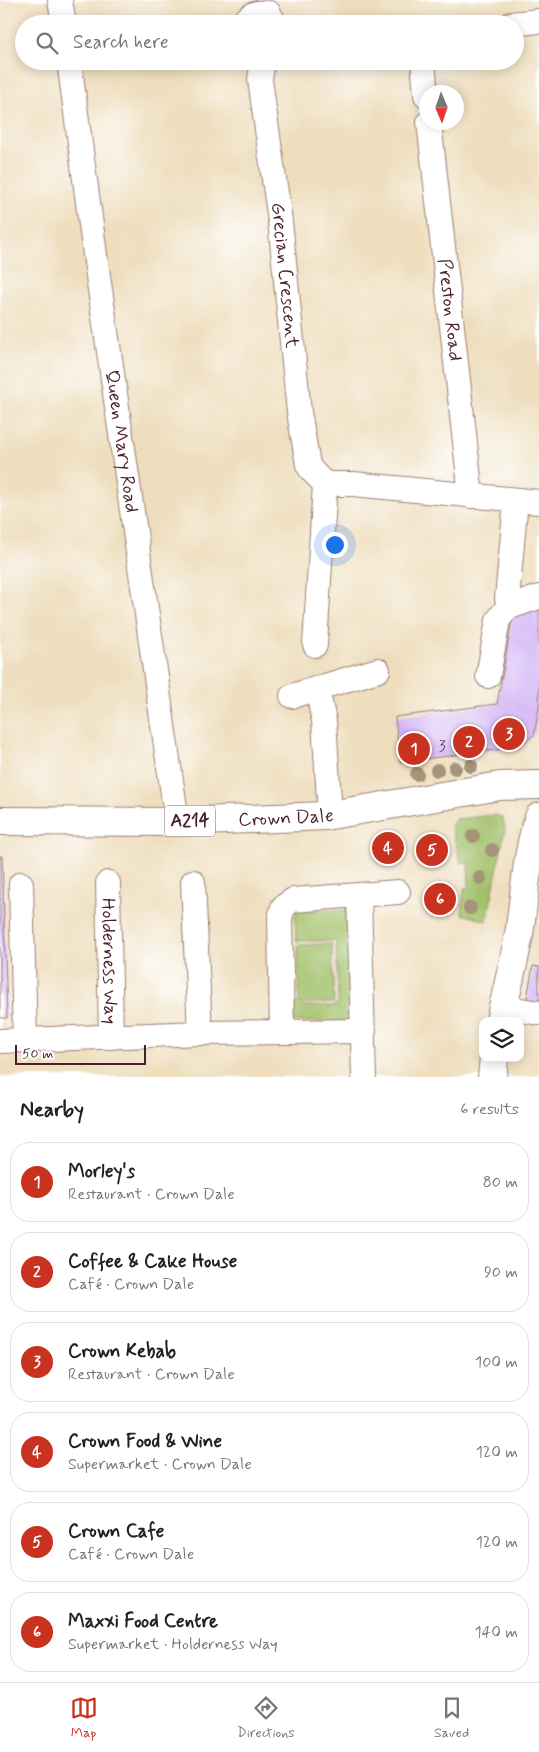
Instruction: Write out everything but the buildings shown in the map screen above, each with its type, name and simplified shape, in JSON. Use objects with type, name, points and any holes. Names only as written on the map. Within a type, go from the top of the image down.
[{"type":"main road","name":"Crown Dale","points":[[0,821],[178,822],[297,818],[330,815],[500,786],[539,785]]},
{"type":"main road","points":[[502,1014],[533,879],[535,830],[539,817]]},
{"type":"main road","points":[[492,1077],[494,1062]]},
{"type":"street","points":[[60,0],[62,15]]},
{"type":"street","points":[[253,15],[261,12],[270,13],[271,15]]},
{"type":"street","points":[[524,23],[539,21]]},
{"type":"street","name":"Queen Mary Road","points":[[70,70],[98,281],[178,822]]},
{"type":"street","name":"Grecian Crescent","points":[[262,70],[260,87],[280,221],[305,454],[312,471],[326,484]]},
{"type":"street","points":[[424,70],[425,85]]},
{"type":"street","name":"Preston Road","points":[[430,130],[471,496]]},
{"type":"street","points":[[315,645],[326,484],[354,484],[528,501],[507,599]]},
{"type":"street","points":[[488,676],[498,620],[507,608],[539,597]]},
{"type":"street","points":[[292,696],[378,670]]},
{"type":"street","points":[[317,688],[324,721],[330,815]]},
{"type":"street","points":[[193,882],[200,1033]]},
{"type":"street","name":"Holderness Way","points":[[108,883],[111,1037]]},
{"type":"street","points":[[21,884],[25,1041]]},
{"type":"street","points":[[282,1032],[280,918],[283,908],[293,900],[398,892]]},
{"type":"street","points":[[359,895],[364,1077]]},
{"type":"street","points":[[502,1014],[539,1013]]},
{"type":"street","name":"Holderness Way","points":[[0,1041],[200,1033],[364,1031]]},
{"type":"green space","points":[[496,815],[503,818],[505,829],[487,921],[462,914],[464,888],[469,887],[468,862],[461,863],[451,826],[456,819]]},
{"type":"green space","points":[[297,910],[348,910],[351,1018],[344,1022],[293,1022],[293,1003],[299,1003],[298,945],[332,944],[334,1003],[301,1003],[302,1006],[334,1006],[338,1003],[336,941],[296,941],[295,916]]},
{"type":"place","name":"Crown Kebab","points":[[509,734]]},
{"type":"place","name":"Coffee & Cake House","points":[[469,742]]},
{"type":"place","name":"Morley's","points":[[414,749]]},
{"type":"place","name":"Crown Food & Wine","points":[[388,848]]},
{"type":"place","name":"Crown Cafe","points":[[432,850]]},
{"type":"place","name":"Maxxi Food Centre","points":[[440,899]]}]
